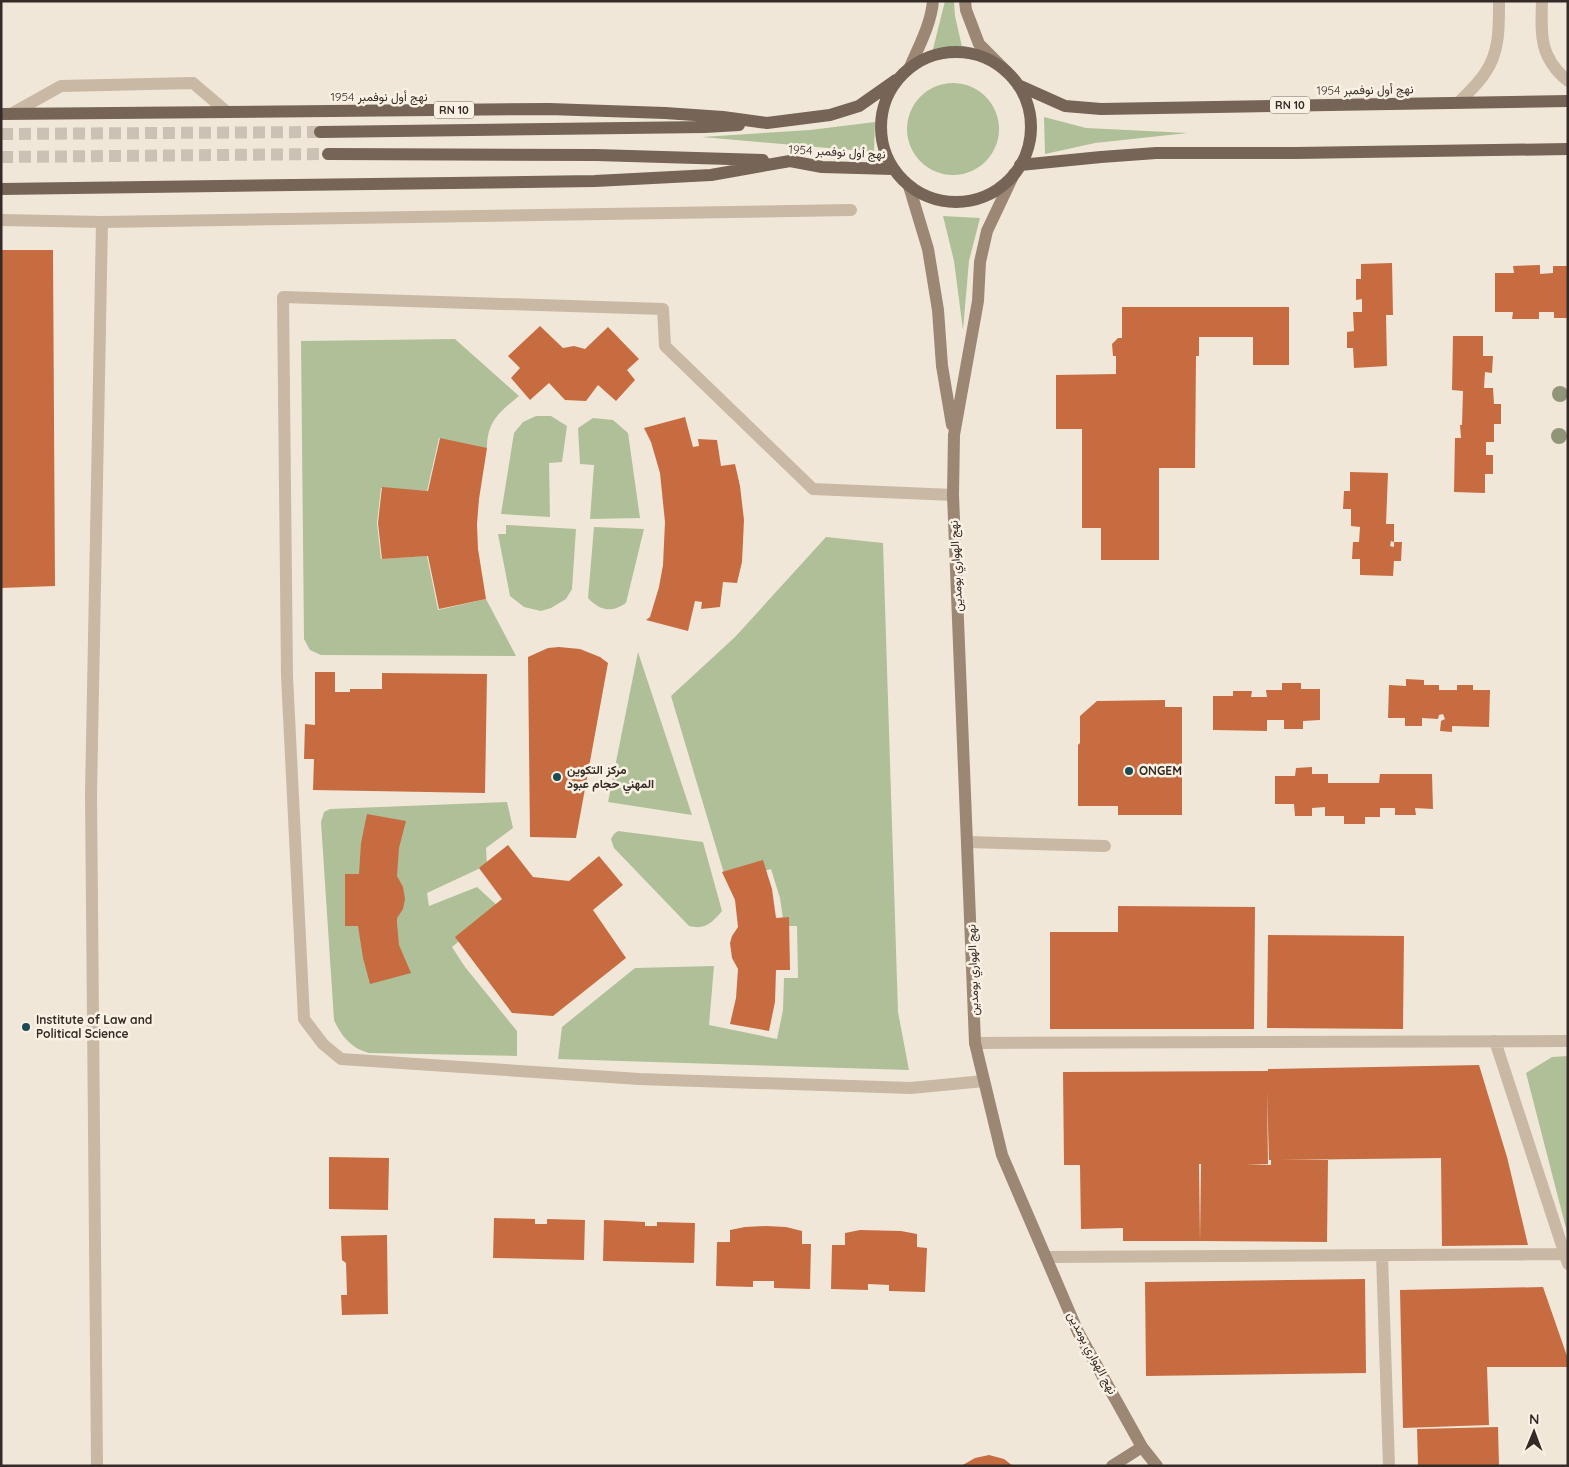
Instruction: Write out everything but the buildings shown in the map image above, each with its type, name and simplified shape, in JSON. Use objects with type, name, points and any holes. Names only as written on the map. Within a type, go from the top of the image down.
[{"type":"main road","points":[[910,67],[926,29],[933,1]]},
{"type":"main road","points":[[954,435],[978,302],[980,262],[987,231],[1028,146],[1031,125],[1027,103],[1018,85],[979,44],[966,10],[965,1]]},
{"type":"main road","points":[[1007,72],[990,60],[970,53],[949,52],[929,56],[910,67],[896,80],[885,101],[880,124],[883,148],[893,169],[909,186],[930,197],[952,201],[976,198],[997,189],[1017,170],[1101,157],[1156,153],[1568,149]]},
{"type":"main road","name":"نهج أول نوفمبر 1954","points":[[6,114],[550,109],[665,113],[723,117],[767,123],[830,115],[859,106],[896,80]]},
{"type":"main road","name":"نهج أول نوفمبر 1954","points":[[1018,85],[1065,106],[1101,109],[1568,101]]},
{"type":"main road","name":"RN 10","points":[[320,132],[705,128],[767,123]]},
{"type":"main road","points":[[328,154],[596,155],[790,161]]},
{"type":"main road","name":"نهج أول نوفمبر 1954","points":[[1,189],[595,181],[711,175],[790,161],[822,167],[893,169]]},
{"type":"main road","points":[[909,186],[928,249],[938,310],[942,366],[954,435]]},
{"type":"main road","name":"نهج الهواري بومدين","points":[[954,435],[953,495],[976,1043],[1002,1155],[1078,1332],[1142,1447],[1157,1466]]},
{"type":"main road","points":[[1112,1466],[1142,1447]]},
{"type":"street","points":[[1459,102],[1485,74],[1492,60],[1498,32],[1499,1]]},
{"type":"street","points":[[1542,1],[1541,33],[1543,48],[1549,61],[1568,81]]},
{"type":"street","points":[[6,114],[61,86],[193,83],[227,112]]},
{"type":"street","points":[[1,220],[102,222],[851,210]]},
{"type":"street","points":[[97,1466],[91,794],[102,222]]},
{"type":"street","points":[[953,495],[813,489],[664,346],[664,309],[283,297],[287,676],[304,1019],[323,1044],[341,1059],[639,1079],[911,1088],[984,1081]]},
{"type":"street","points":[[968,842],[1104,846]]},
{"type":"street","points":[[976,1043],[1568,1040]]},
{"type":"street","points":[[1046,1257],[1382,1255],[1567,1258],[1496,1041]]},
{"type":"street","points":[[1382,1255],[1389,1466]]},
{"type":"green space","points":[[945,1],[954,1],[955,16],[963,51],[933,49]]},
{"type":"green space","points":[[953,83],[971,87],[985,97],[995,111],[999,129],[995,147],[985,161],[971,171],[953,175],[935,171],[921,161],[911,147],[907,129],[911,111],[921,97],[935,87]]},
{"type":"green space","points":[[1044,117],[1086,128],[1188,133],[1095,143],[1045,154]]},
{"type":"green space","points":[[875,122],[874,152],[702,137],[810,130]]},
{"type":"green space","points":[[943,216],[980,218],[969,261],[963,330],[954,261]]},
{"type":"green space","points":[[455,339],[519,396],[500,413],[492,424],[489,431],[487,449],[439,438],[427,491],[381,488],[377,523],[381,559],[427,556],[438,610],[486,599],[516,656],[321,655],[310,650],[304,639],[301,341]]},
{"type":"green space","points":[[536,416],[551,416],[567,426],[562,462],[549,463],[550,517],[501,514],[514,433],[523,422]]},
{"type":"green space","points":[[593,418],[613,420],[628,433],[640,518],[590,519],[594,465],[580,464],[578,428]]},
{"type":"green space","points":[[506,525],[576,529],[572,589],[566,599],[551,608],[541,611],[524,607],[510,596],[498,534],[506,534]]},
{"type":"green space","points":[[594,527],[644,529],[626,603],[616,608],[602,608],[588,598]]},
{"type":"green space","points":[[826,537],[883,543],[898,1012],[909,1070],[558,1059],[562,1027],[635,968],[714,966],[709,1025],[777,1039],[783,1010],[784,978],[798,978],[797,926],[784,926],[780,898],[771,869],[730,880],[725,877],[671,696],[735,637]]},
{"type":"green space","points":[[638,652],[692,815],[608,802]]},
{"type":"green space","points":[[507,802],[513,828],[486,848],[487,865],[427,893],[429,906],[477,887],[500,908],[452,947],[465,967],[517,1031],[517,1056],[369,1053],[352,1045],[340,1031],[334,1020],[321,822],[324,812],[330,809]]},
{"type":"green space","points":[[618,831],[703,842],[722,911],[715,919],[704,926],[689,926],[614,848],[611,839]]},
{"type":"green space","points":[[1568,1056],[1568,1236],[1526,1073],[1552,1057]]},
{"type":"tunnel","points":[[1,134],[320,132]]},
{"type":"tunnel","points":[[1,157],[328,154]]},
{"type":"place","name":"ONGEM","points":[[1129,771]]},
{"type":"place","name":"مركز التكوين المهني حجام عبود","points":[[557,777]]},
{"type":"place","name":"Institute of Law and Political Science","points":[[26,1027]]}]
